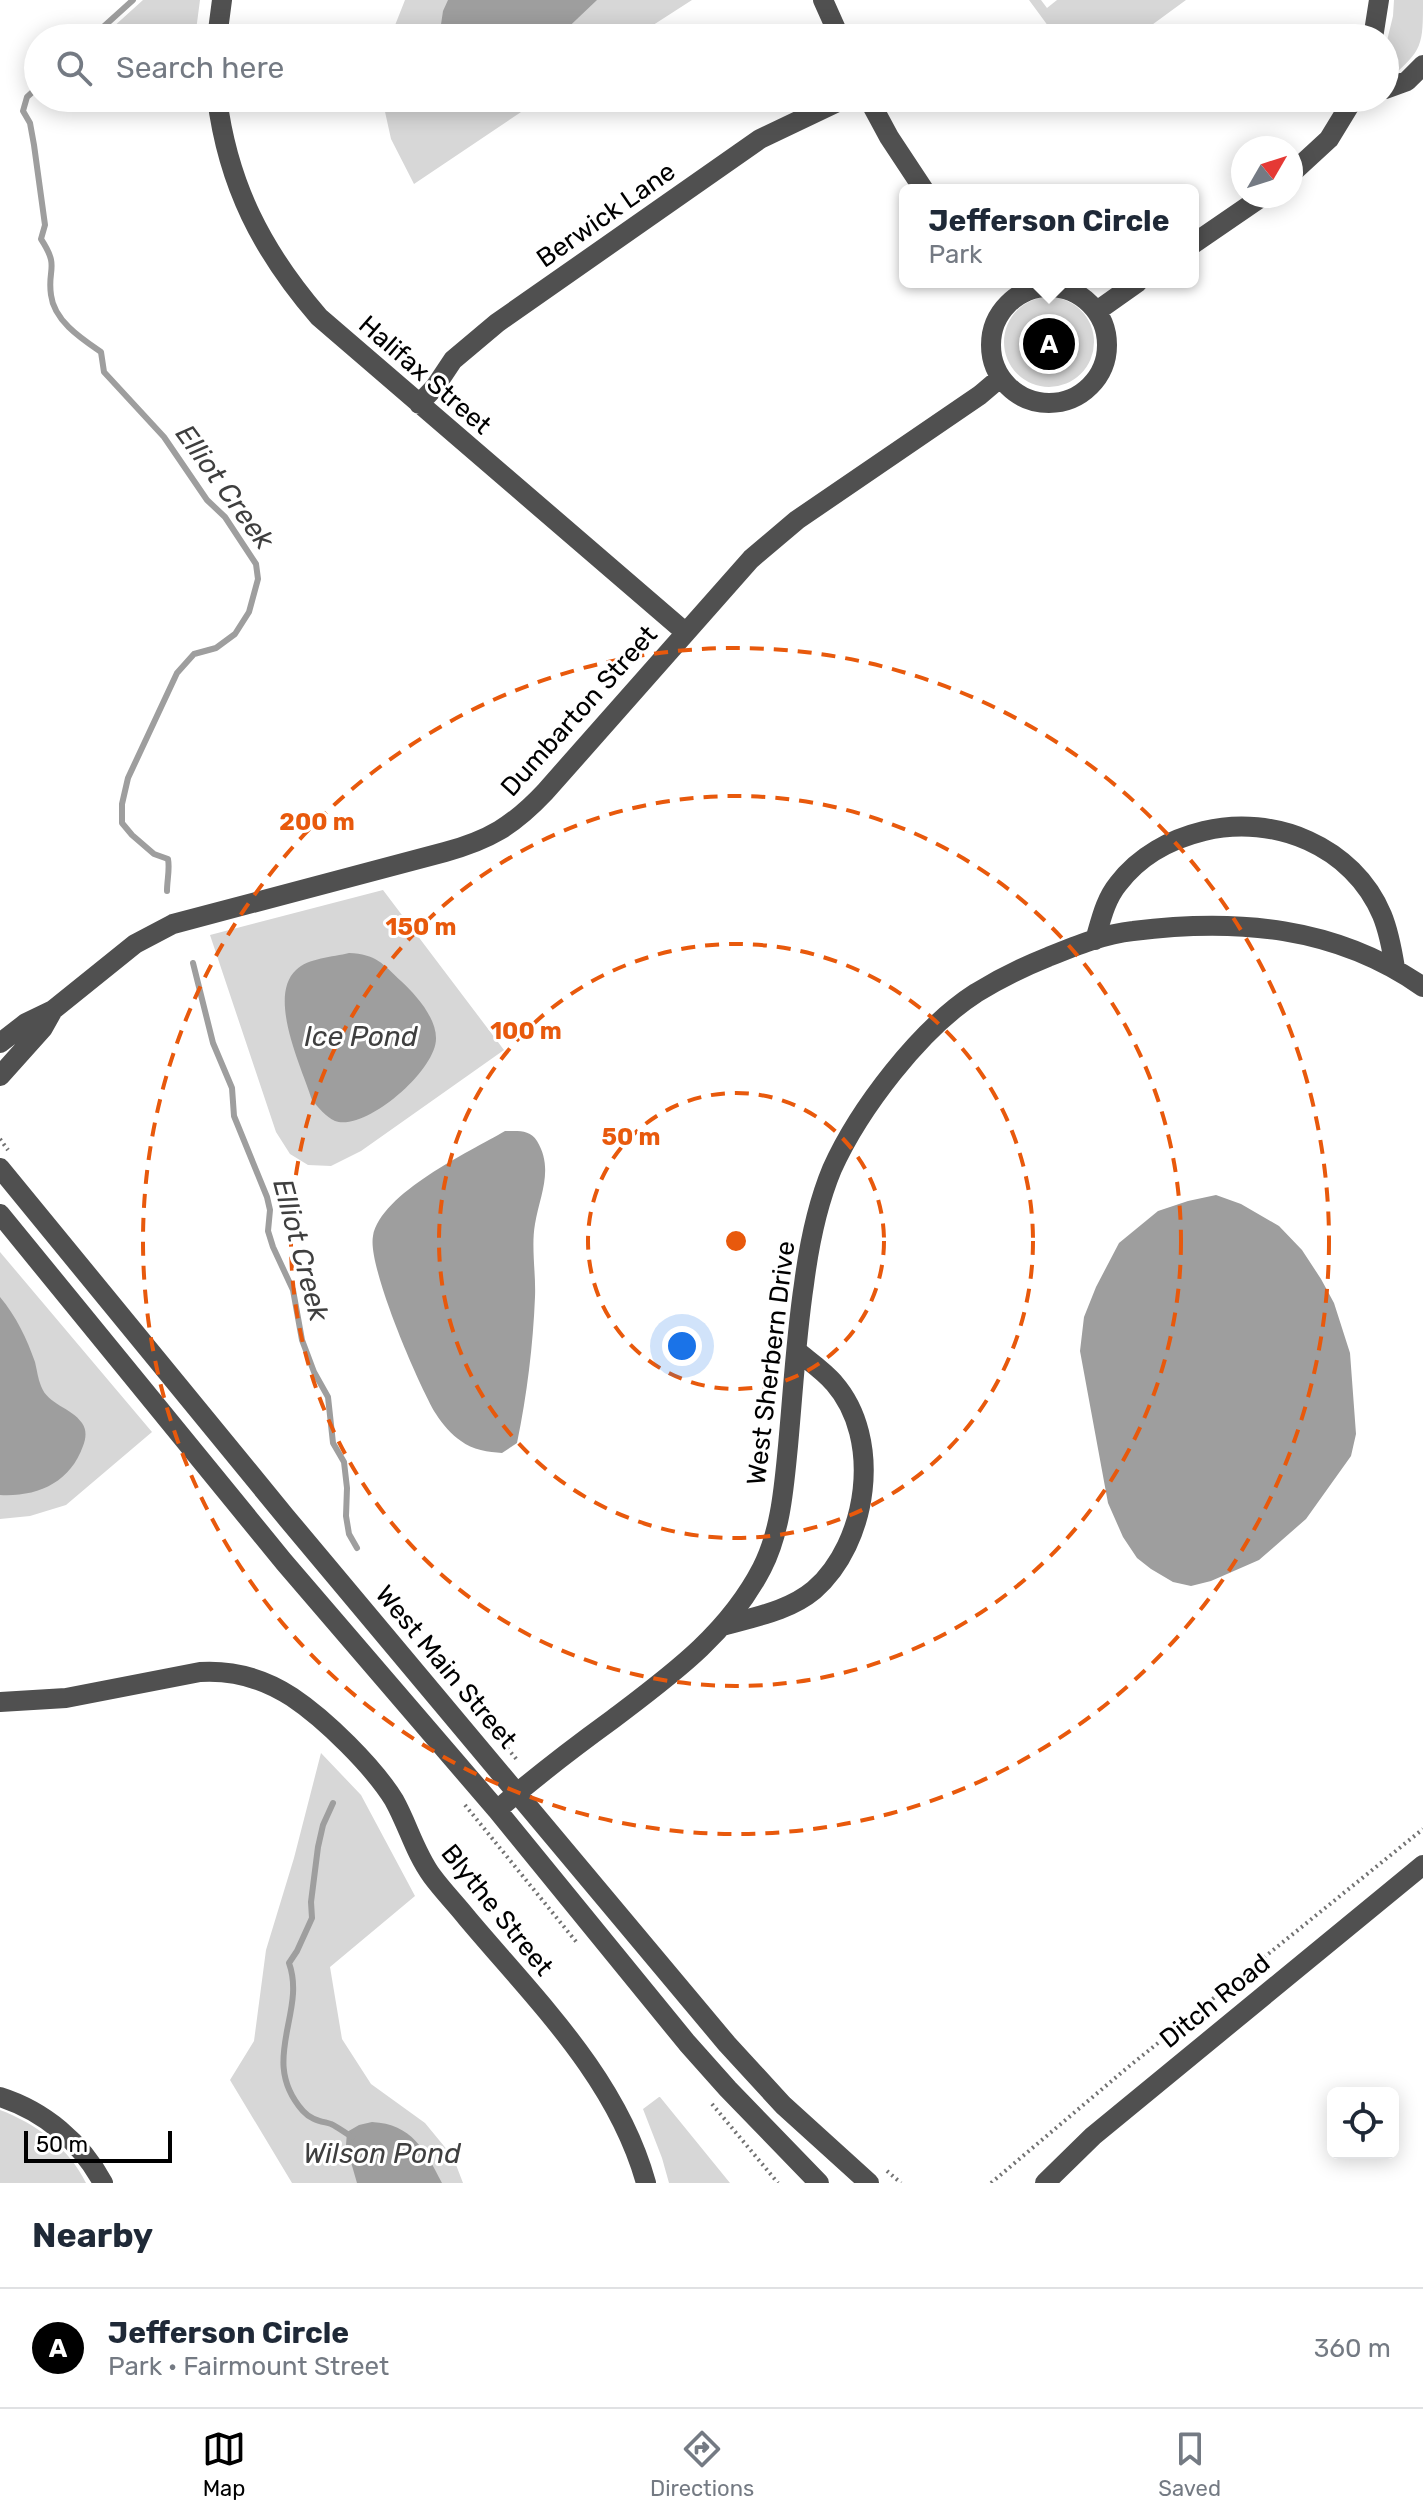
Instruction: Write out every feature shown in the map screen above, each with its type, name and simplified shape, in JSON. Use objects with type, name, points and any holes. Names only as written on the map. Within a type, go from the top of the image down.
[{"type":"street","points":[[219,24],[222,0]]},
{"type":"street","points":[[823,0],[834,24]]},
{"type":"street","points":[[1375,24],[1379,0]]},
{"type":"street","points":[[1399,84],[1407,81],[1423,65]]},
{"type":"street","name":"Halifax Street","points":[[219,112],[234,178],[251,220],[271,256],[319,317],[685,632]]},
{"type":"street","name":"Berwick Lane","points":[[419,404],[453,360],[497,323],[760,139],[817,112]]},
{"type":"street","points":[[876,112],[920,184]]},
{"type":"street","points":[[1303,163],[1329,139],[1345,112]]},
{"type":"street","points":[[1199,240],[1246,208]]},
{"type":"street","points":[[1010,289],[994,324],[990,342],[992,357],[1000,378],[1023,397],[1044,403],[1080,395],[1092,384],[1105,361],[1107,342],[1104,323],[1089,301],[1063,288]]},
{"type":"street","points":[[1097,311],[1130,288]]},
{"type":"street","name":"Dumbarton Street","points":[[0,1043],[26,1023],[53,1010],[135,944],[173,924],[456,849],[504,830],[535,803],[751,559],[797,520],[980,395],[1000,378]]},
{"type":"street","points":[[1095,940],[1105,904],[1117,884],[1137,863],[1161,847],[1189,835],[1223,827],[1247,826],[1302,837],[1327,849],[1346,865],[1367,889],[1381,913],[1390,938],[1395,968]]},
{"type":"street","name":"West Sherbern Drive","points":[[497,1810],[687,1663],[723,1626],[764,1566],[778,1522],[803,1284],[814,1223],[833,1168],[862,1117],[893,1070],[929,1033],[972,995],[1017,970],[1121,932],[1165,927],[1210,924],[1290,931],[1327,941],[1395,968],[1423,987]]},
{"type":"street","name":"Dumbarton Street","points":[[0,1076],[43,1028],[53,1010]]},
{"type":"street","name":"West Main Street","points":[[0,1168],[285,1516],[727,2044],[792,2114],[874,2174]]},
{"type":"street","name":"West Main Street","points":[[0,1214],[284,1562],[497,1810],[709,2068],[819,2183]]},
{"type":"street","points":[[723,1626],[793,1604],[814,1590],[843,1553],[862,1504],[862,1451],[847,1402],[834,1383],[797,1351]]},
{"type":"street","name":"Blythe Street","points":[[0,1702],[66,1698],[215,1671],[243,1674],[292,1697],[335,1733],[379,1782],[397,1807],[432,1876],[592,2069],[622,2119],[637,2152],[646,2183]]},
{"type":"street","name":"Ditch Road","points":[[1045,2183],[1093,2136],[1423,1865]]},
{"type":"street","points":[[0,2097],[34,2111],[54,2124],[84,2153],[103,2183]]},
{"type":"path","points":[[991,2183],[1423,1829]]},
{"type":"path","points":[[874,2174],[901,2183]]},
{"type":"shaded area","points":[[143,0],[200,0],[197,24],[116,24]]},
{"type":"shaded area","points":[[405,0],[692,0],[655,24],[396,24]]},
{"type":"shaded area","points":[[1029,0],[1041,0],[1047,8],[1057,0],[1186,0],[1153,24],[1047,24]]},
{"type":"shaded area","points":[[1394,0],[1423,0],[1419,45],[1399,69],[1399,24],[1391,24]]},
{"type":"shaded area","points":[[385,112],[521,112],[414,184],[391,139]]},
{"type":"shaded area","points":[[1049,297],[1066,300],[1081,310],[1091,325],[1094,342],[1091,359],[1081,374],[1066,384],[1049,387],[1032,384],[1017,374],[1007,359],[1004,342],[1007,325],[1017,310],[1032,300]]},
{"type":"shaded area","points":[[383,890],[504,1050],[361,1151],[331,1166],[308,1165],[290,1154],[276,1132],[210,935]]},
{"type":"shaded area","points":[[0,1252],[152,1432],[66,1505],[30,1516],[0,1519]]},
{"type":"shaded area","points":[[321,1753],[361,1795],[415,1896],[330,1967],[342,2039],[371,2084],[425,2123],[453,2157],[463,2183],[292,2183],[230,2080],[254,2041],[266,1950]]},
{"type":"shaded area","points":[[660,2097],[730,2183],[669,2183],[643,2109]]},
{"type":"shaded area","points":[[0,2110],[26,2122],[61,2148],[86,2183],[0,2183]]},
{"type":"water","points":[[448,0],[597,0],[572,24],[441,24]]},
{"type":"water","name":"Ice Pond","points":[[349,953],[366,955],[378,961],[407,986],[429,1014],[436,1038],[425,1066],[397,1096],[364,1117],[348,1122],[335,1121],[312,1100],[289,1033],[285,997],[288,982],[301,966]]},
{"type":"water","points":[[505,1131],[523,1132],[534,1137],[542,1151],[545,1172],[534,1233],[535,1297],[527,1388],[517,1443],[502,1453],[465,1444],[436,1414],[418,1379],[386,1298],[373,1251],[373,1236],[379,1220],[409,1189]]},
{"type":"water","points":[[1216,1195],[1241,1204],[1279,1226],[1302,1250],[1321,1279],[1334,1303],[1350,1353],[1356,1434],[1351,1456],[1306,1519],[1259,1560],[1211,1581],[1191,1586],[1173,1582],[1151,1569],[1137,1558],[1123,1537],[1108,1503],[1080,1351],[1084,1317],[1119,1243],[1158,1211]]},
{"type":"water","points":[[0,1297],[25,1336],[44,1392],[72,1413],[85,1431],[84,1443],[70,1470],[39,1490],[14,1495],[0,1495]]},
{"type":"water","name":"Wilson Pond","points":[[372,2122],[407,2133],[430,2160],[442,2183],[357,2183],[346,2145],[347,2132]]},
{"type":"waterway","name":"Elliot Creek","points":[[106,24],[133,0]]},
{"type":"waterway","name":"Elliot Creek","points":[[24,108],[34,145],[45,225],[41,239],[50,256],[51,295],[57,313],[70,328],[101,352],[104,372],[164,437],[207,500],[225,517],[256,564],[258,579],[249,612],[235,634],[216,648],[194,654],[177,673],[128,778],[122,804],[122,823],[154,854],[168,859],[167,891]]},
{"type":"waterway","name":"Elliot Creek","points":[[193,963],[213,1043],[232,1088],[234,1116],[267,1197],[270,1210],[268,1231],[293,1290],[302,1340],[328,1397],[333,1443],[344,1462],[349,1534],[357,1548]]},
{"type":"waterway","name":"Elliot Creek","points":[[333,1803],[318,1847],[312,1918],[289,1963],[293,1982],[284,2073],[290,2092],[306,2114],[334,2125],[352,2137]]},
{"type":"place","name":"Jefferson Circle","points":[[1049,344]]}]
